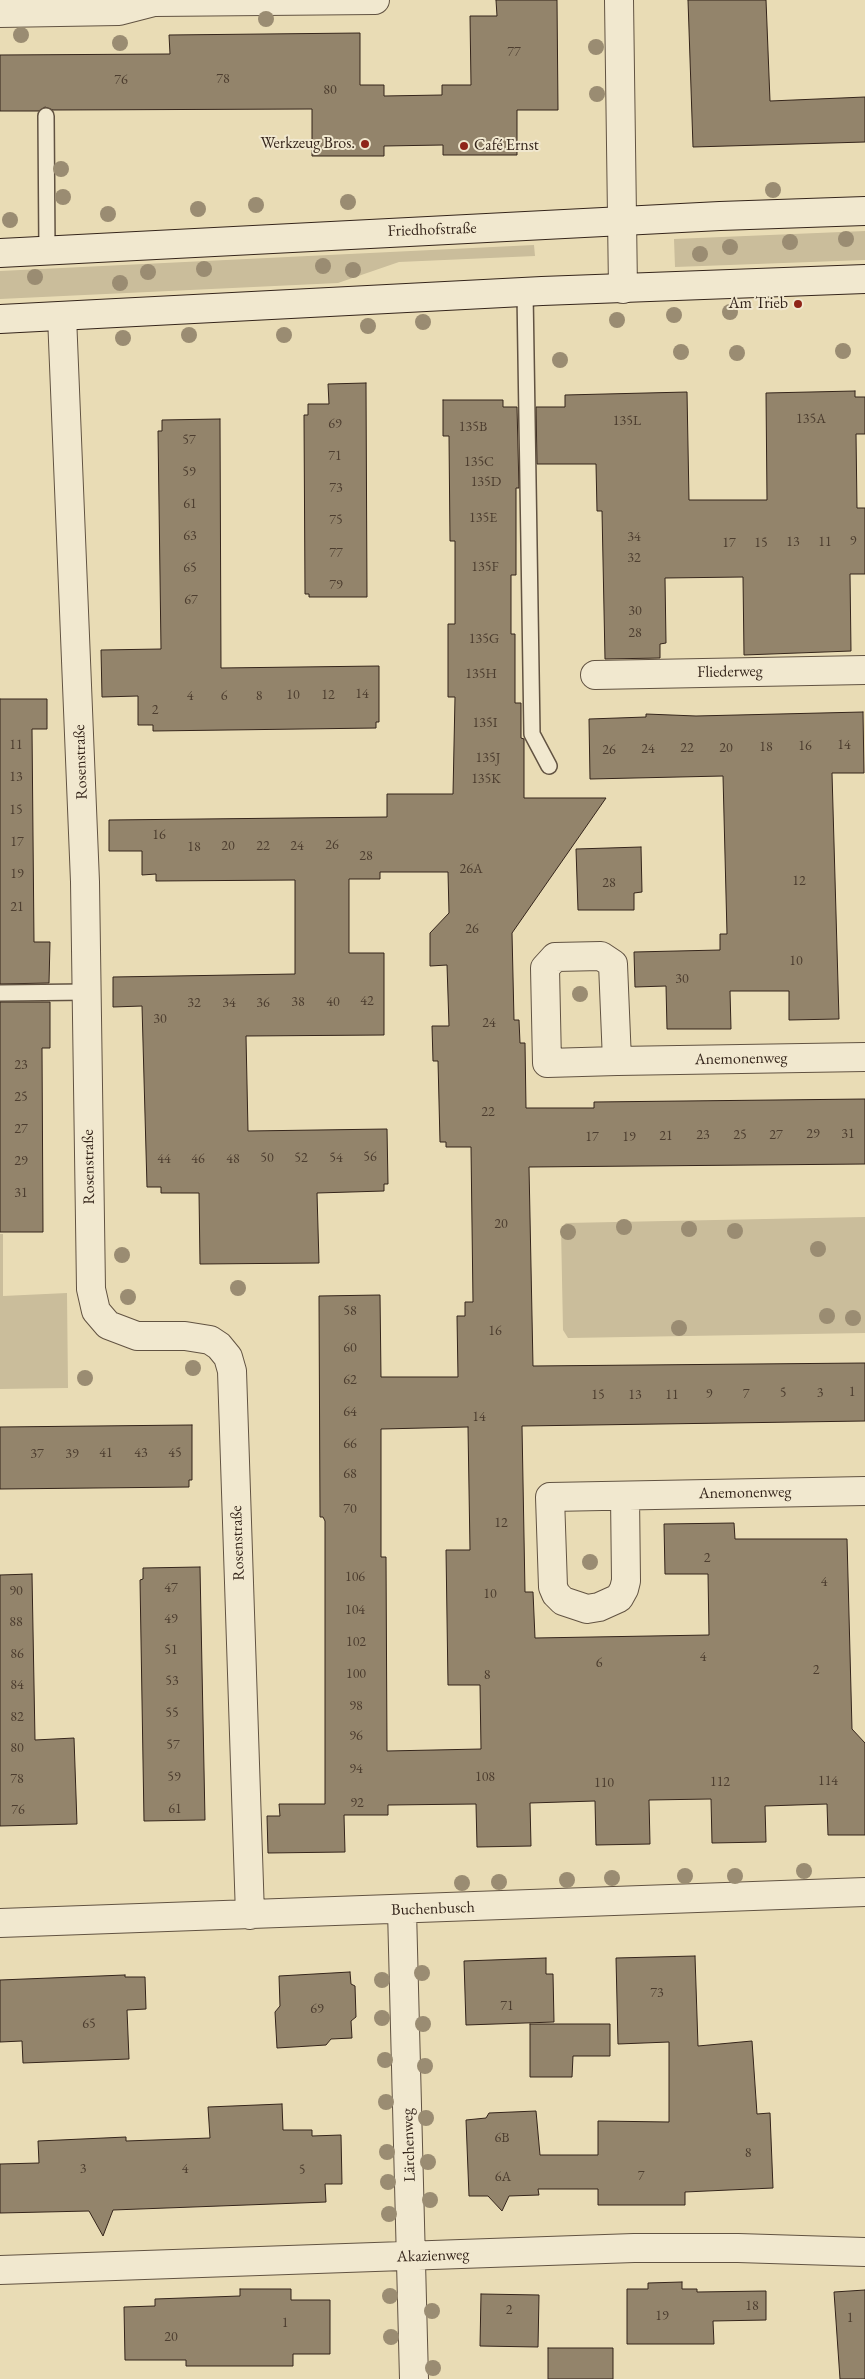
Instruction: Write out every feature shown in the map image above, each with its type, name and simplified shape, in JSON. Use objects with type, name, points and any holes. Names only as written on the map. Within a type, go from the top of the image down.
[{"type":"street","points":[[0,13],[119,11],[154,2],[375,0]]},
{"type":"street","points":[[618,0],[623,289]]},
{"type":"street","name":"Friedhofstraße","points":[[0,252],[865,211]]},
{"type":"street","points":[[0,319],[526,292],[865,279]]},
{"type":"street","name":"Rosenstraße","points":[[62,316],[84,845],[88,992],[90,1283],[96,1311],[108,1325],[127,1334],[185,1336],[210,1340],[219,1346],[228,1357],[232,1372],[250,1915]]},
{"type":"street","name":"Fliederweg","points":[[595,675],[865,670]]},
{"type":"street","name":"Anemonenweg","points":[[617,1062],[865,1057]]},
{"type":"street","name":"Anemonenweg","points":[[625,1496],[626,1581],[619,1598],[608,1604],[587,1609],[563,1601],[556,1594],[553,1587],[550,1497],[865,1490]]},
{"type":"street","name":"Buchenbusch","points":[[0,1923],[865,1892]]},
{"type":"street","name":"Lärchenweg","points":[[402,1910],[414,2379]]},
{"type":"street","name":"Akazienweg","points":[[0,2270],[681,2248],[865,2252]]},
{"type":"lane","points":[[46,116],[47,251]]},
{"type":"lane","points":[[526,292],[532,734],[549,766]]},
{"type":"lane","points":[[0,993],[88,992]]},
{"type":"shaded area","points":[[865,231],[865,260],[675,267],[674,239]]},
{"type":"shaded area","points":[[534,245],[535,256],[399,262],[338,283],[0,299],[0,271]]},
{"type":"shaded area","points":[[865,1217],[865,1333],[568,1338],[563,1330],[561,1228],[566,1223]]},
{"type":"shaded area","points":[[0,1234],[3,1234],[3,1296],[67,1293],[68,1388],[0,1389]]},
{"type":"building","points":[[496,0],[557,0],[558,110],[517,110],[517,155],[443,155],[443,145],[384,146],[384,156],[312,156],[312,109],[53,110],[45,107],[39,111],[0,111],[0,55],[170,54],[169,35],[360,33],[360,85],[384,85],[384,96],[442,95],[442,85],[471,85],[470,16],[497,16]]},
{"type":"building","points":[[688,0],[766,0],[770,101],[865,97],[865,142],[693,147]]},
{"type":"building","points":[[366,383],[367,597],[309,597],[309,594],[305,594],[304,415],[308,415],[308,404],[329,404],[328,384]]},
{"type":"building","points":[[855,391],[855,397],[865,397],[865,434],[856,434],[857,508],[865,508],[865,574],[850,574],[851,651],[744,655],[743,577],[665,578],[666,643],[660,644],[660,658],[605,659],[602,511],[597,511],[596,464],[537,464],[536,407],[565,407],[565,395],[687,392],[689,500],[767,500],[766,393]]},
{"type":"building","points":[[443,400],[503,400],[503,407],[517,407],[519,488],[516,488],[516,575],[511,575],[511,634],[515,634],[515,703],[521,703],[521,738],[524,739],[524,798],[606,798],[512,933],[514,1020],[519,1020],[520,1043],[525,1043],[526,1108],[594,1108],[594,1102],[865,1099],[865,1164],[529,1167],[533,1366],[865,1363],[865,1421],[522,1426],[525,1592],[533,1592],[535,1638],[709,1635],[708,1574],[665,1574],[664,1524],[734,1523],[735,1539],[847,1539],[852,1729],[865,1743],[865,1835],[828,1835],[827,1804],[765,1806],[766,1842],[712,1843],[711,1799],[649,1800],[650,1844],[596,1845],[595,1801],[530,1803],[531,1846],[477,1847],[476,1804],[388,1805],[388,1815],[344,1815],[345,1852],[268,1853],[267,1816],[280,1816],[279,1804],[325,1804],[325,1521],[323,1517],[320,1517],[319,1296],[380,1295],[381,1377],[458,1377],[457,1316],[465,1316],[465,1302],[473,1302],[471,1147],[446,1147],[446,1142],[440,1142],[438,1061],[433,1061],[432,1026],[449,1026],[447,965],[430,966],[430,933],[449,913],[448,872],[380,872],[380,879],[349,879],[349,953],[384,953],[384,1035],[246,1036],[248,1131],[387,1129],[388,1184],[384,1184],[384,1191],[317,1193],[319,1263],[200,1264],[199,1193],[161,1193],[161,1187],[147,1187],[142,1006],[113,1007],[113,977],[295,974],[295,880],[156,881],[156,874],[142,875],[142,851],[109,851],[109,820],[387,817],[387,794],[453,794],[455,697],[448,697],[448,624],[455,624],[455,541],[450,541],[449,436],[443,436]],"holes":[[[468,1427],[470,1550],[446,1550],[448,1685],[480,1685],[481,1749],[387,1751],[386,1557],[381,1557],[381,1429]]]},
{"type":"building","points":[[220,419],[221,668],[379,666],[379,722],[376,722],[376,728],[153,731],[153,725],[138,725],[138,696],[102,697],[101,650],[161,649],[158,431],[162,431],[162,420]]},
{"type":"building","points":[[0,699],[47,699],[47,729],[32,729],[34,942],[50,942],[49,983],[0,984]]},
{"type":"building","points":[[863,712],[864,773],[832,773],[839,1019],[789,1020],[789,991],[730,991],[731,1029],[667,1029],[666,986],[635,987],[634,952],[720,950],[720,934],[727,934],[723,776],[590,779],[589,719],[646,717],[646,714],[696,716]]},
{"type":"building","points":[[641,847],[642,892],[634,893],[634,910],[578,910],[576,849]]},
{"type":"building","points":[[0,1002],[50,1002],[50,1048],[42,1048],[43,1232],[0,1232]]},
{"type":"building","points":[[192,1425],[192,1480],[189,1480],[189,1487],[0,1489],[0,1427]]},
{"type":"building","points":[[200,1567],[205,1820],[144,1821],[140,1580],[143,1579],[143,1568]]},
{"type":"building","points":[[32,1574],[35,1740],[74,1738],[77,1824],[0,1826],[0,1575]]},
{"type":"building","points":[[695,1956],[698,2046],[752,2041],[757,2114],[770,2113],[773,2188],[685,2192],[685,2205],[598,2205],[598,2189],[538,2189],[539,2195],[509,2196],[502,2211],[488,2196],[469,2196],[466,2120],[486,2118],[489,2113],[536,2111],[540,2155],[598,2155],[598,2121],[669,2122],[669,2042],[618,2044],[616,1958]]},
{"type":"building","points":[[546,1958],[546,1974],[553,1974],[554,2022],[466,2025],[464,1961]]},
{"type":"building","points":[[350,1972],[351,1984],[355,1986],[356,2017],[351,2021],[352,2038],[331,2039],[326,2045],[277,2048],[275,2012],[280,2006],[279,1976]]},
{"type":"building","points":[[125,1975],[125,1977],[145,1977],[146,2009],[127,2010],[129,2059],[23,2063],[22,2041],[0,2042],[0,1980]]},
{"type":"building","points":[[530,2024],[610,2024],[610,2056],[573,2056],[572,2077],[530,2077]]},
{"type":"building","points":[[282,2104],[283,2130],[312,2130],[312,2136],[341,2135],[342,2184],[325,2184],[326,2202],[113,2210],[103,2236],[89,2211],[0,2213],[0,2164],[39,2163],[38,2141],[126,2137],[126,2141],[210,2138],[208,2107]]},
{"type":"building","points":[[682,2282],[682,2289],[697,2289],[697,2292],[766,2291],[766,2320],[713,2321],[714,2344],[627,2344],[627,2289],[648,2289],[648,2283]]},
{"type":"building","points":[[240,2289],[291,2289],[291,2300],[330,2300],[330,2354],[293,2354],[293,2366],[186,2366],[186,2360],[125,2360],[124,2307],[155,2306],[155,2299],[240,2296]]},
{"type":"building","points":[[865,2290],[865,2379],[840,2379],[834,2292]]},
{"type":"building","points":[[481,2294],[539,2295],[538,2347],[480,2346]]},
{"type":"building","points":[[548,2348],[613,2348],[613,2379],[548,2379]]},
{"type":"place","name":"Werkzeug Bros.","points":[[365,144]]},
{"type":"place","name":"Café Ernst","points":[[464,146]]},
{"type":"place","name":"Am Trieb","points":[[798,304]]}]
